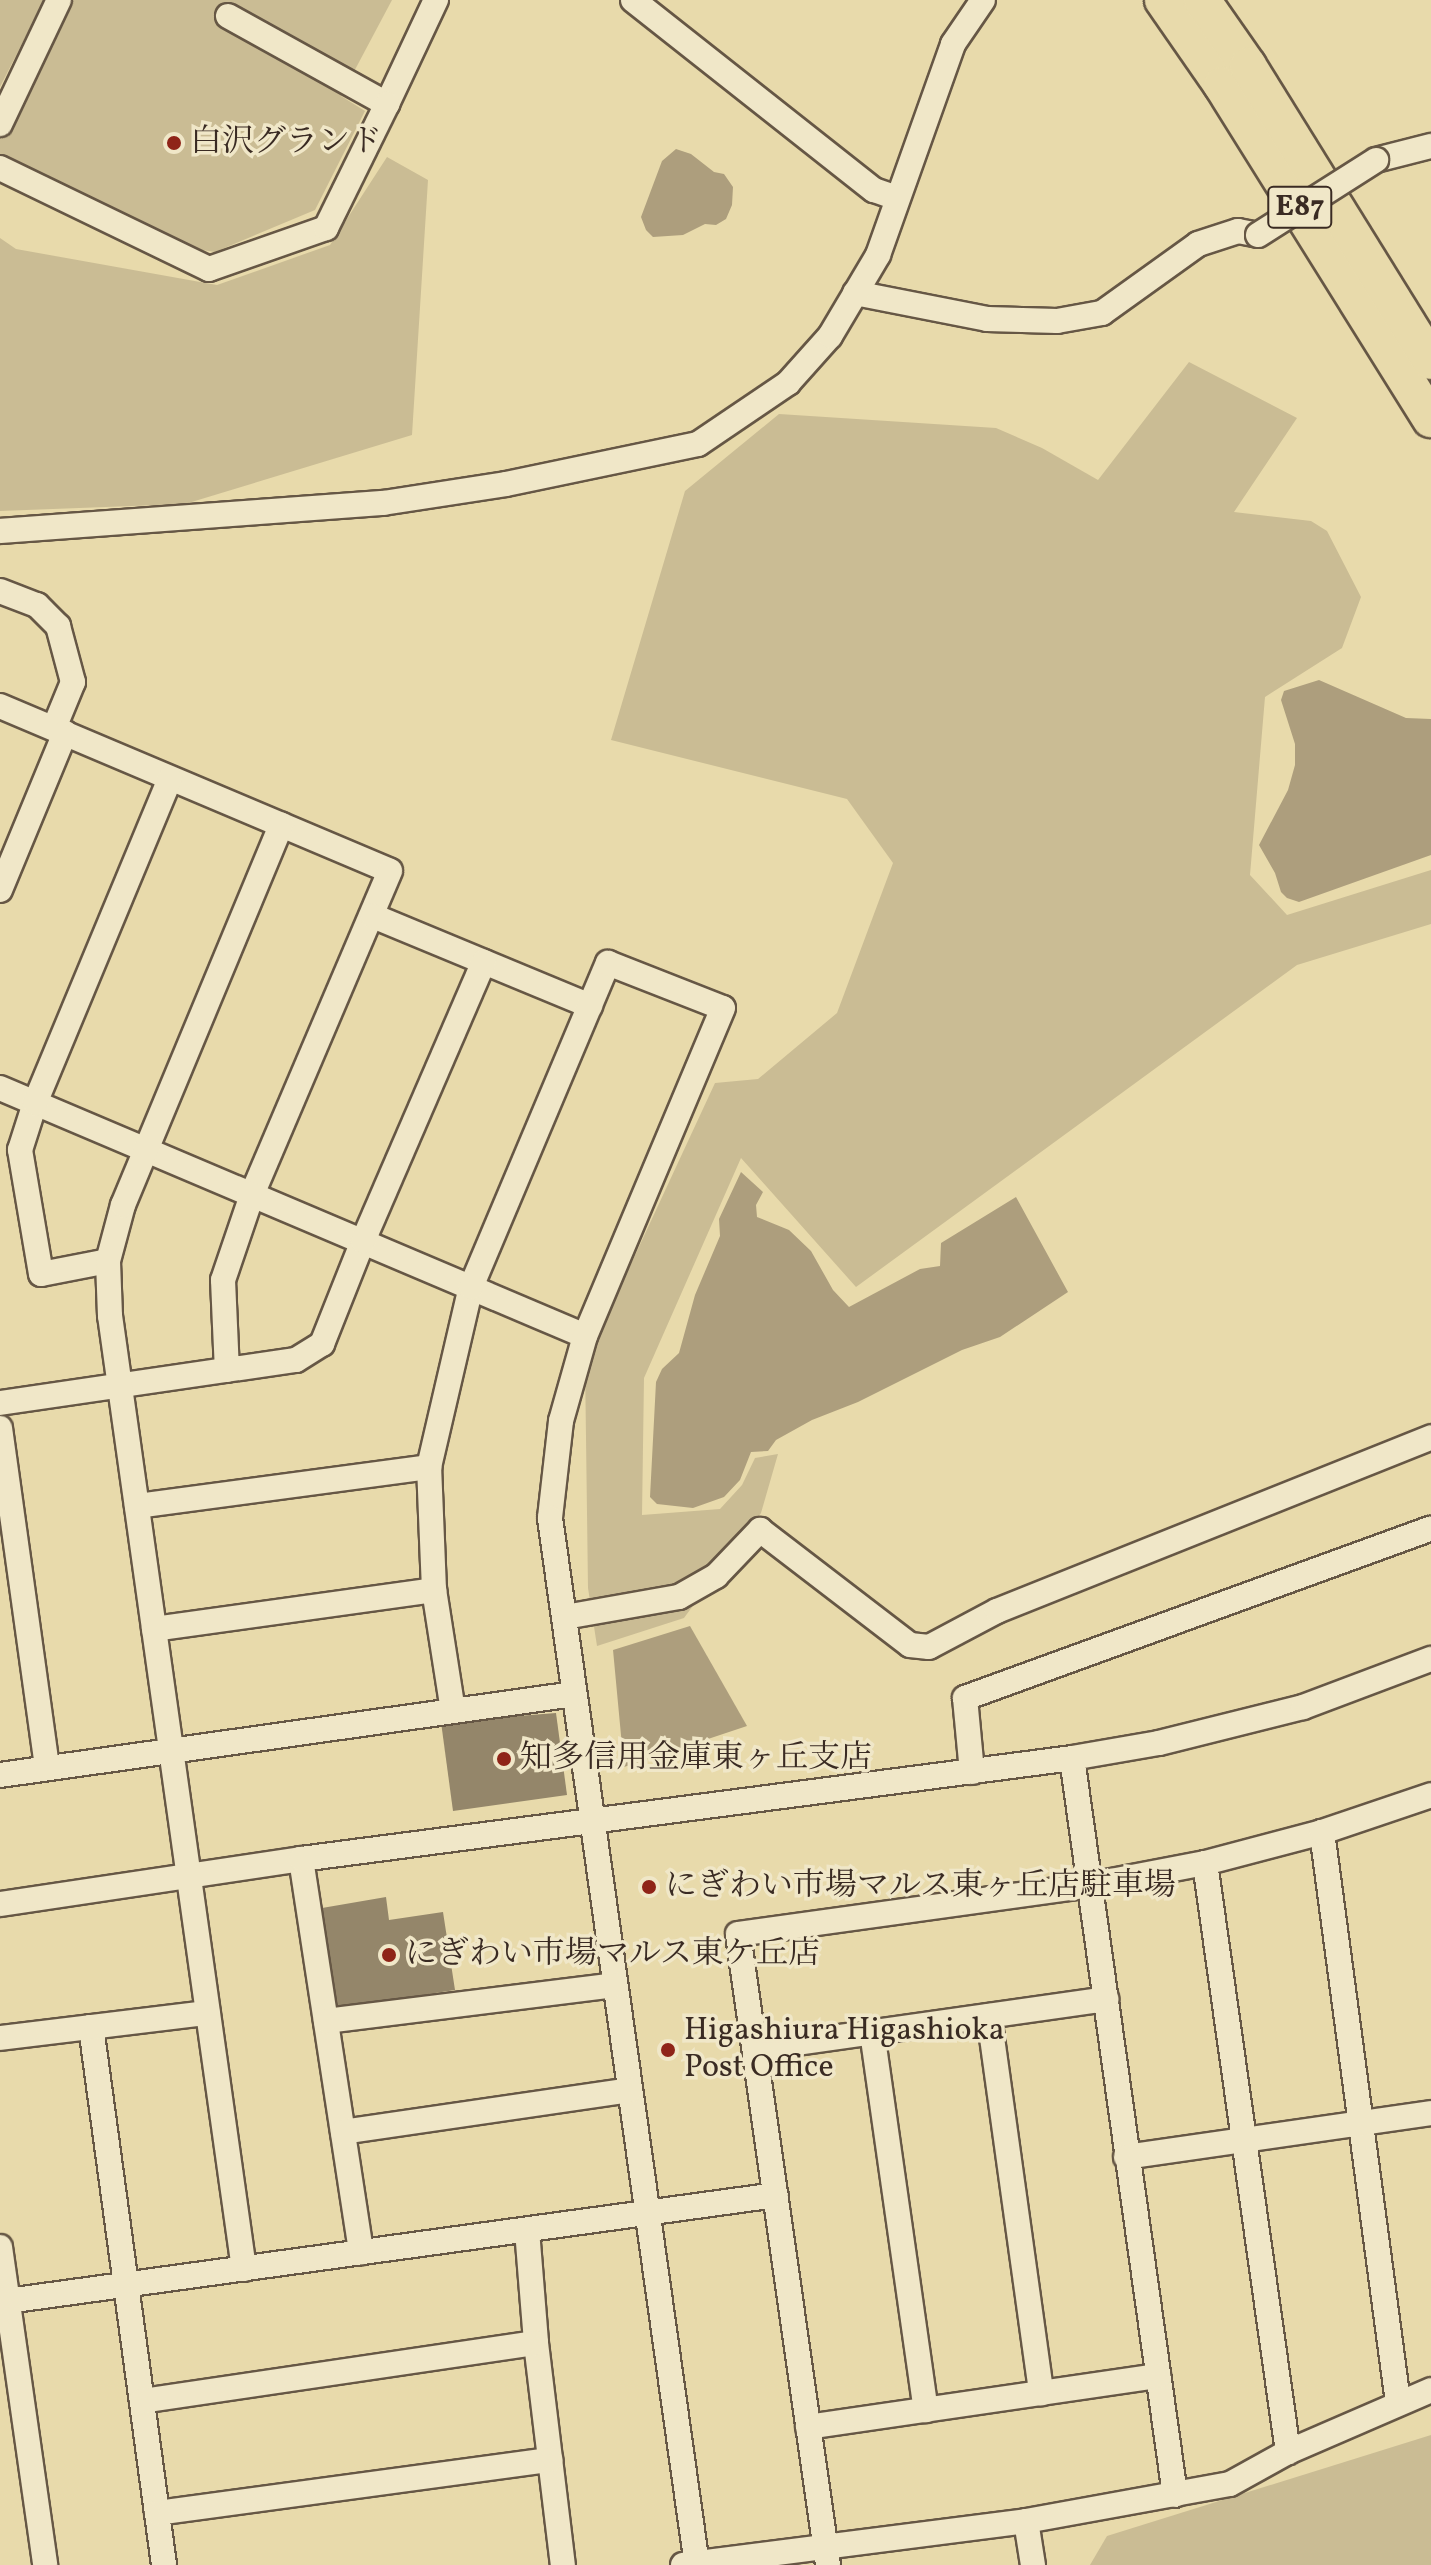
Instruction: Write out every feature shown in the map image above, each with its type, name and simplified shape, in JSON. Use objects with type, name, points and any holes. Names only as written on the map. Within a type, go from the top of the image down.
[{"type":"highway","name":"E87","points":[[1163,0],[1230,97],[1431,419]]},
{"type":"highway","name":"E87","points":[[1202,0],[1248,66],[1431,361]]},
{"type":"street","points":[[0,124],[59,0]]},
{"type":"street","points":[[0,168],[209,269],[326,228],[436,0]]},
{"type":"street","points":[[633,0],[874,190],[897,198]]},
{"type":"street","points":[[0,531],[383,503],[506,484],[698,444],[788,383],[830,336],[878,255],[953,44],[983,0]]},
{"type":"street","points":[[228,16],[387,104]]},
{"type":"street","points":[[855,293],[987,319],[1057,321],[1102,313],[1198,244],[1238,231],[1258,235],[1376,160],[1431,146]]},
{"type":"street","points":[[0,591],[37,605],[58,626],[73,682],[60,731],[0,890]]},
{"type":"street","points":[[0,706],[390,871],[252,1195],[223,1280],[227,1370]]},
{"type":"street","points":[[108,1261],[41,1274],[20,1150],[35,1103],[170,779]]},
{"type":"street","points":[[244,2269],[110,1316],[108,1261],[123,1205],[281,825]]},
{"type":"street","points":[[373,916],[590,1006]]},
{"type":"street","points":[[0,1403],[296,1360],[322,1344],[363,1241],[484,962]]},
{"type":"street","points":[[453,1711],[434,1590],[429,1467],[471,1287],[608,963],[723,1008],[585,1336],[561,1421],[550,1518],[647,2213],[691,2564],[827,2555],[1230,2484],[1288,2452],[1431,2390]]},
{"type":"street","points":[[0,1088],[585,1336]]},
{"type":"street","points":[[0,1428],[47,1768]]},
{"type":"street","points":[[565,1617],[679,1597],[716,1576],[760,1530],[910,1645],[929,1647],[997,1611],[1431,1437]]},
{"type":"street","points":[[137,1506],[429,1467]]},
{"type":"street","points":[[972,1772],[965,1698],[1431,1528]]},
{"type":"street","points":[[154,1629],[434,1590]]},
{"type":"street","points":[[0,1904],[188,1874],[592,1824],[1072,1758],[1159,1743],[1303,1707],[1431,1659]]},
{"type":"street","points":[[0,1775],[574,1694]]},
{"type":"street","points":[[1072,1758],[1175,2495]]},
{"type":"street","points":[[827,2555],[738,1934],[1090,1885],[1205,1863],[1322,1832],[1431,1796]]},
{"type":"street","points":[[1322,1832],[1398,2402]]},
{"type":"street","points":[[301,1859],[361,2252]]},
{"type":"street","points":[[1205,1863],[1288,2452]]},
{"type":"street","points":[[326,2021],[615,1985]]},
{"type":"street","points":[[755,2049],[1106,1999]]},
{"type":"street","points":[[0,2038],[208,2013]]},
{"type":"street","points":[[989,2016],[1041,2393]]},
{"type":"street","points":[[91,2027],[164,2565]]},
{"type":"street","points":[[872,2032],[926,2410]]},
{"type":"street","points":[[343,2132],[630,2090]]},
{"type":"street","points":[[1126,2157],[1431,2113]]},
{"type":"street","points":[[4,2302],[776,2195]]},
{"type":"street","points":[[527,2230],[536,2343],[563,2565]]},
{"type":"street","points":[[0,2247],[4,2302],[45,2565]]},
{"type":"street","points":[[142,2401],[536,2343]]},
{"type":"street","points":[[808,2427],[1158,2376]]},
{"type":"street","points":[[157,2513],[550,2460]]},
{"type":"street","points":[[1026,2521],[1033,2565]]},
{"type":"shaded area","points":[[0,0],[44,0],[0,87]]},
{"type":"shaded area","name":"白沢グランド","points":[[59,0],[392,0],[341,96],[365,111],[315,210],[215,252],[139,240],[0,170],[0,116]]},
{"type":"shaded area","points":[[676,149],[691,154],[714,172],[724,174],[733,187],[732,205],[726,219],[716,225],[705,224],[683,235],[653,237],[646,230],[641,217],[662,161]]},
{"type":"shaded area","points":[[387,157],[428,180],[412,435],[185,504],[0,511],[0,238],[16,249],[217,285],[330,245]]},
{"type":"shaded area","points":[[1189,362],[1297,418],[1234,512],[1311,521],[1327,531],[1361,597],[1342,648],[1265,697],[1250,875],[1287,915],[1431,870],[1431,924],[1297,965],[856,1287],[741,1158],[644,1378],[642,1515],[720,1509],[742,1485],[755,1458],[778,1454],[761,1513],[684,1618],[597,1646],[588,1588],[585,1363],[715,1083],[758,1079],[837,1013],[893,863],[847,799],[611,740],[685,491],[779,414],[996,428],[1042,448],[1098,480]]},
{"type":"shaded area","points":[[1319,680],[1406,718],[1431,719],[1431,855],[1299,902],[1281,892],[1275,873],[1259,845],[1288,790],[1295,765],[1295,744],[1281,700],[1284,691]]},
{"type":"shaded area","points":[[741,1172],[763,1192],[756,1205],[757,1217],[789,1230],[811,1251],[833,1290],[849,1307],[920,1269],[940,1266],[941,1243],[1016,1197],[1068,1292],[1000,1337],[962,1350],[858,1402],[812,1420],[776,1440],[768,1451],[751,1452],[740,1480],[724,1497],[693,1508],[657,1504],[650,1497],[656,1382],[662,1369],[679,1353],[695,1295],[720,1236],[719,1219]]},
{"type":"shaded area","points":[[690,1626],[747,1726],[624,1767],[613,1650]]},
{"type":"shaded area","points":[[1431,2435],[1431,2565],[1090,2565],[1107,2536]]},
{"type":"building","name":"知多信用金庫東ヶ丘支店","points":[[556,1713],[567,1795],[453,1811],[441,1722]]},
{"type":"building","name":"にぎわい市場マルス東ケ丘店","points":[[386,1897],[389,1920],[443,1912],[455,1990],[337,2008],[322,1908]]},
{"type":"place","name":"白沢グランド","points":[[174,143]]},
{"type":"place","name":"知多信用金庫東ヶ丘支店","points":[[504,1759]]},
{"type":"place","name":"にぎわい市場マルス東ヶ丘店駐車場","points":[[649,1887]]},
{"type":"place","name":"にぎわい市場マルス東ケ丘店","points":[[389,1955]]},
{"type":"place","name":"Higashiura Higashioka Post Office","points":[[668,2050]]}]
